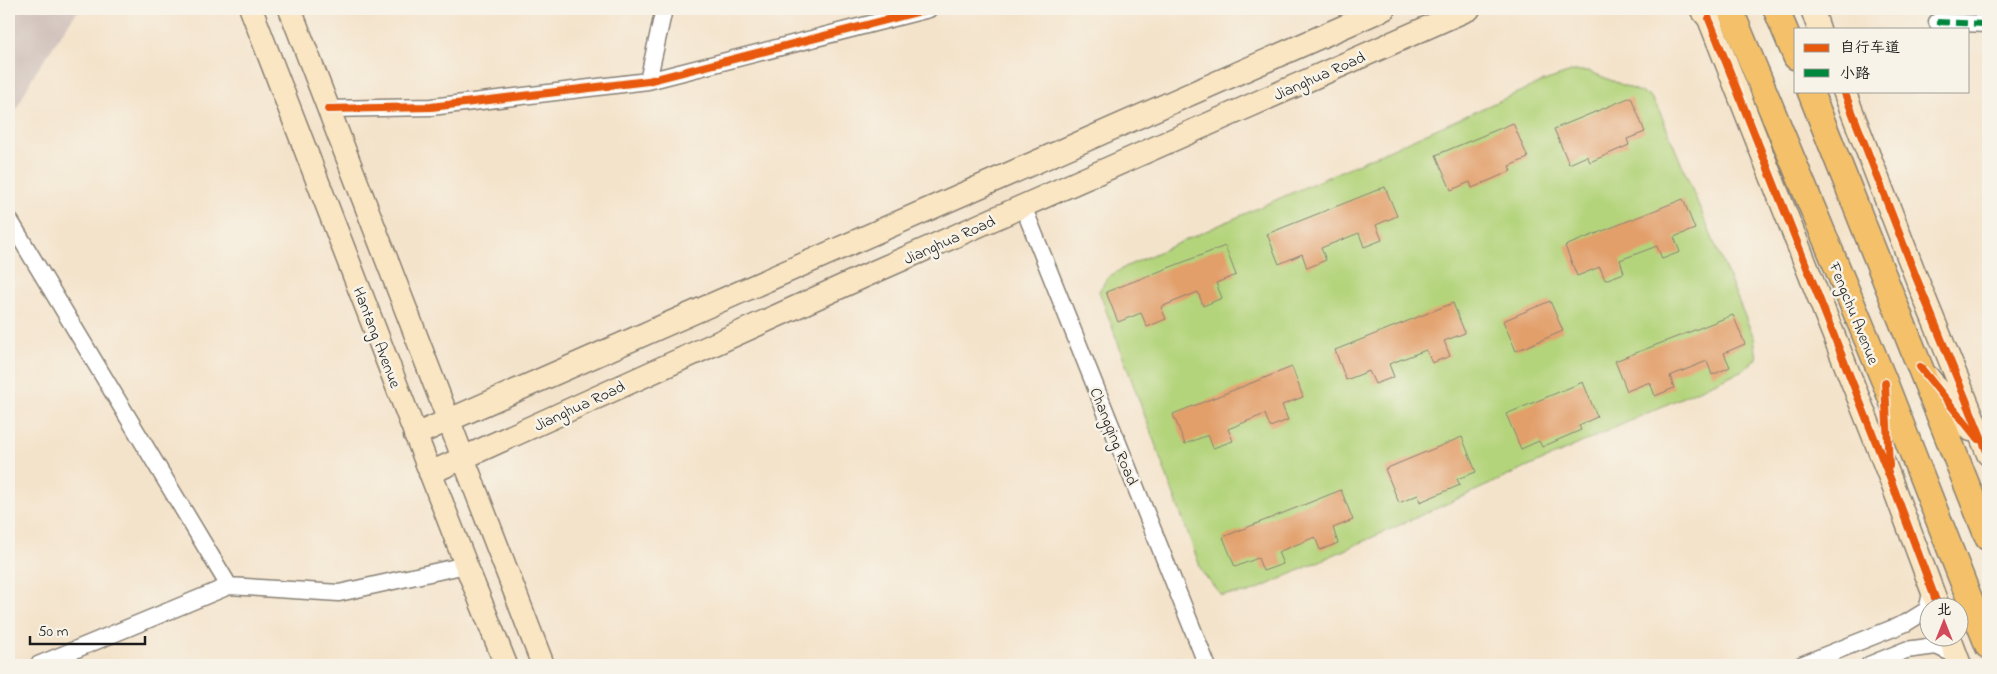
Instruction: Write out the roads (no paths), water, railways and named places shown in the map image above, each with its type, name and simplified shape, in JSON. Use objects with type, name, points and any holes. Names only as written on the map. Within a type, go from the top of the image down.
[{"type":"main road","name":"Hantang Avenue","points":[[251,9],[506,665]]},
{"type":"main road","points":[[290,9],[543,665]]},
{"type":"main road","points":[[415,434],[1384,9]]},
{"type":"main road","name":"Jianghua Road","points":[[430,473],[1022,206],[1468,9]]},
{"type":"main road","points":[[1701,9],[1709,19],[1890,478],[1934,596]]},
{"type":"main road","points":[[1776,9],[1794,51]]},
{"type":"main road","points":[[1811,9],[1812,28]]},
{"type":"main road","points":[[1811,9],[1819,28]]},
{"type":"main road","points":[[1733,17],[1734,84]]},
{"type":"main road","name":"Fengchu Avenue","points":[[1733,17],[1885,384],[1988,646]]},
{"type":"main road","points":[[1810,92],[1988,538]]},
{"type":"main road","points":[[1819,92],[1822,121]]},
{"type":"main road","points":[[1844,92],[1916,277],[1988,452]]},
{"type":"main road","points":[[1920,367],[1988,452]]},
{"type":"main road","points":[[1885,384],[1890,478]]},
{"type":"street","points":[[648,81],[664,9]]},
{"type":"street","points":[[328,109],[431,107],[648,81],[929,9]]},
{"type":"street","points":[[1937,22],[1988,24]]},
{"type":"street","name":"Changqing Road","points":[[1022,206],[1207,665]]},
{"type":"street","points":[[9,220],[229,586]]},
{"type":"street","points":[[38,665],[229,586],[339,593],[466,565]]},
{"type":"street","points":[[1801,665],[1906,623],[1920,614]]},
{"type":"street","points":[[1869,665],[1906,650],[1936,646],[1955,652]]}]
